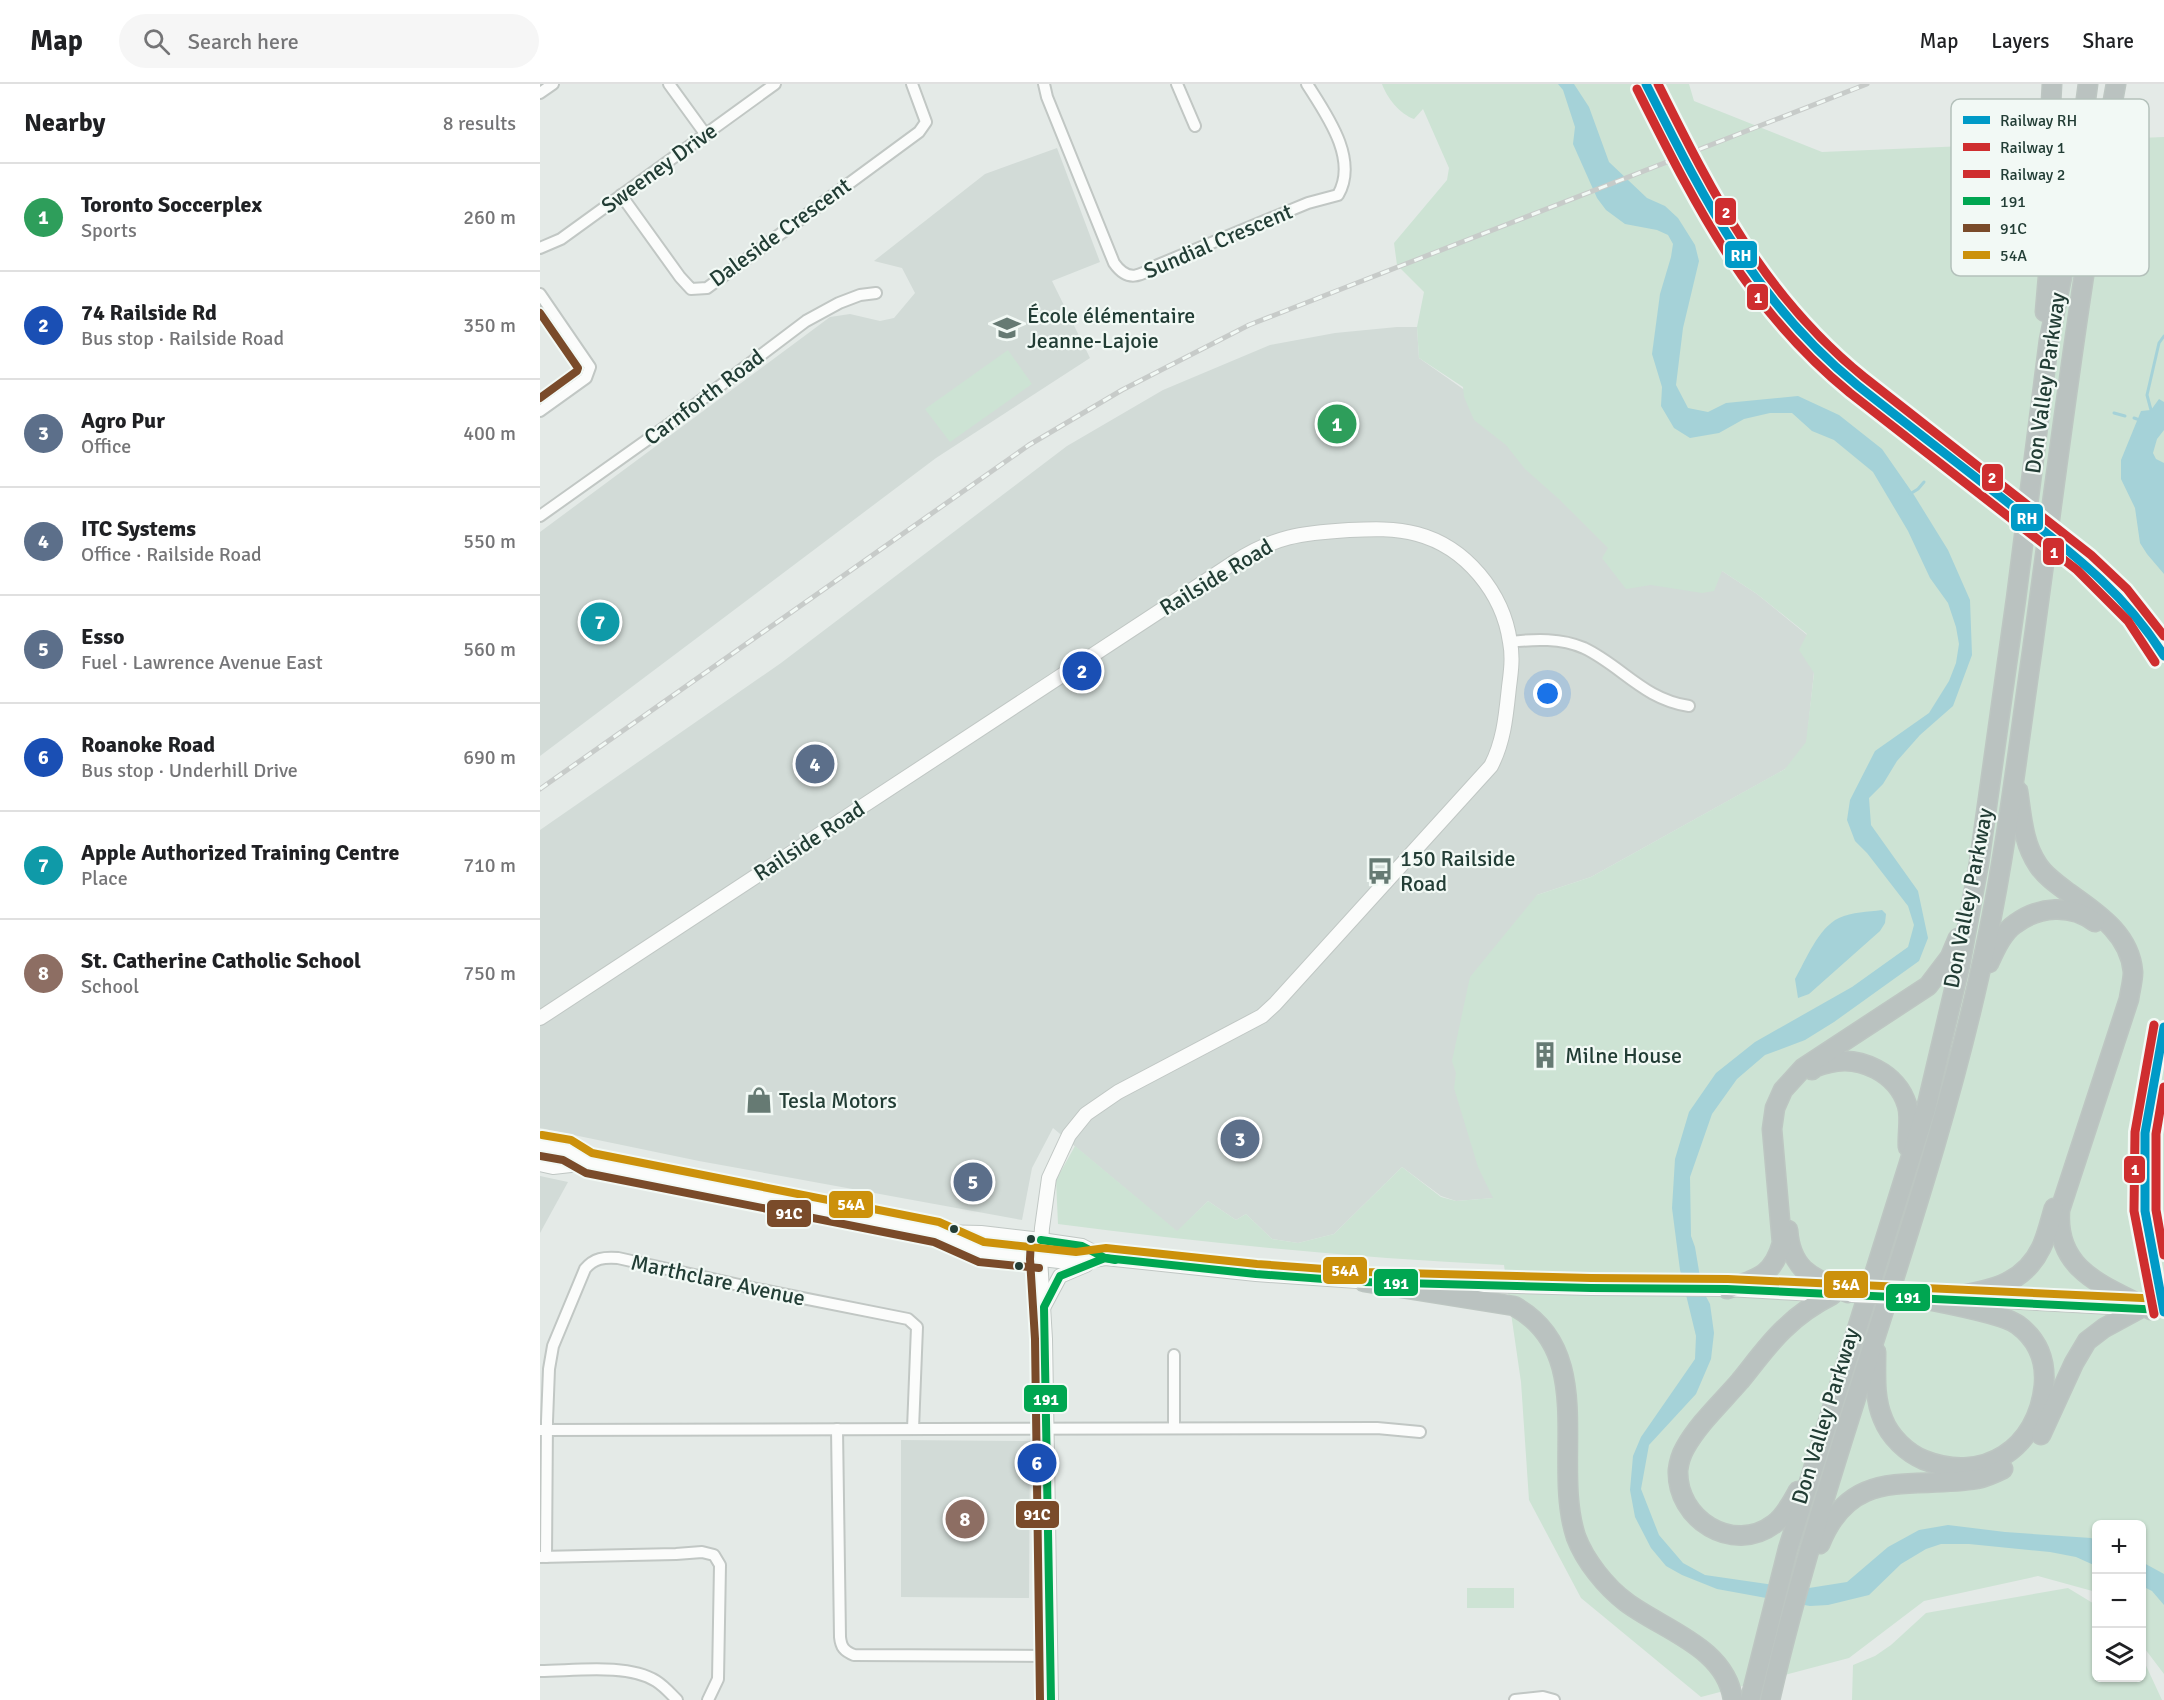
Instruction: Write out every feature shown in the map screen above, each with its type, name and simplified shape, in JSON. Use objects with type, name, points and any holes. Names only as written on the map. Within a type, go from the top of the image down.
[{"type":"highway","points":[[2051,99],[2052,84]]},
{"type":"highway","name":"Don Valley Parkway","points":[[2086,99],[2088,84]]},
{"type":"highway","name":"Don Valley Parkway","points":[[2114,99],[2116,84]]},
{"type":"highway","points":[[2048,276],[2044,313],[2049,340]]},
{"type":"highway","name":"Don Valley Parkway","points":[[1750,1700],[1788,1550],[1926,1109],[1960,965],[1979,863],[2049,340],[2062,276]]},
{"type":"highway","name":"Don Valley Parkway","points":[[1770,1700],[1804,1568],[1949,1095],[1977,986],[1998,888],[2084,276]]},
{"type":"highway","points":[[2015,774],[2027,844],[2039,867],[2057,885],[2112,927],[2129,954],[2133,973],[2129,999],[2060,1210],[2061,1239],[2068,1254],[2080,1270],[2102,1286],[2152,1310]]},
{"type":"highway","points":[[1727,1289],[1759,1278],[1778,1259],[1782,1243],[1772,1129],[1775,1108],[1783,1090],[1803,1068],[1928,986],[1950,957],[1970,909]]},
{"type":"highway","points":[[1942,1298],[1989,1290],[2005,1284],[2028,1268],[2039,1252],[2122,990],[2123,955],[2114,940],[2088,917],[2062,909],[2039,911],[2014,924],[1998,946],[1977,986]]},
{"type":"highway","points":[[1841,1295],[1798,1266],[1792,1254],[1788,1237],[1779,1128],[1784,1103],[1794,1088],[1816,1067],[1838,1061],[1860,1061],[1881,1072],[1900,1089],[1908,1107],[1909,1161]]},
{"type":"highway","points":[[1364,1282],[1514,1306],[1525,1312],[1546,1332],[1559,1355],[1566,1384],[1570,1510],[1577,1539],[1608,1586],[1626,1602],[1699,1647],[1719,1667],[1731,1687],[1733,1700]]},
{"type":"highway","points":[[1814,1463],[1784,1514],[1776,1523],[1755,1533],[1725,1533],[1711,1528],[1689,1509],[1679,1488],[1680,1460],[1693,1436],[1784,1329],[1805,1310],[1841,1295]]},
{"type":"highway","points":[[1876,1333],[1876,1399],[1883,1422],[1913,1456],[1936,1464],[1958,1468],[1984,1465],[2005,1455],[2024,1439],[2033,1426],[2042,1404],[2045,1373],[2040,1351],[2028,1334],[2017,1324],[2001,1317],[1909,1298]]},
{"type":"highway","points":[[1804,1568],[1817,1552],[1834,1516],[1853,1497],[1877,1487],[1904,1483],[1978,1479],[2002,1470],[2022,1457],[2042,1432],[2073,1363],[2087,1341],[2104,1328],[2152,1310]]},
{"type":"street","points":[[540,93],[553,84]]},
{"type":"street","points":[[669,84],[706,135]]},
{"type":"street","name":"Sweeney Drive","points":[[540,248],[561,239],[775,84]]},
{"type":"street","name":"Daleside Crescent","points":[[621,195],[691,289],[707,288],[919,132],[926,122],[912,84]]},
{"type":"street","name":"Sundial Crescent","points":[[1044,84],[1047,97],[1114,263],[1127,275],[1136,276],[1308,203],[1338,195],[1344,181],[1343,155],[1339,139],[1332,123],[1307,84]]},
{"type":"street","points":[[1177,84],[1195,126]]},
{"type":"street","name":"Carnforth Road","points":[[540,516],[806,321],[839,303],[860,295],[876,293]]},
{"type":"street","points":[[540,294],[590,367],[586,378],[540,411]]},
{"type":"street","name":"Railside Road","points":[[540,1018],[1233,563],[1272,541],[1312,532],[1381,529],[1419,535],[1434,540],[1462,558],[1489,587],[1502,613],[1512,657],[1506,718],[1498,751],[1491,766],[1275,1004],[1262,1016],[1118,1092],[1086,1114],[1069,1135],[1049,1178],[1040,1258],[1044,1307],[1051,1700]]},
{"type":"street","points":[[1510,642],[1549,640],[1575,645],[1597,656],[1656,697],[1676,704],[1689,705]]},
{"type":"street","points":[[540,1145],[567,1150],[588,1163]]},
{"type":"street","points":[[540,1164],[553,1167],[588,1163],[937,1232],[981,1233],[1082,1246],[1105,1258]]},
{"type":"street","points":[[937,1232],[981,1252],[1076,1263],[1105,1258],[1233,1272],[1364,1282],[1727,1289],[2152,1310]]},
{"type":"street","name":"Marthclare Avenue","points":[[544,1430],[553,1346],[585,1269],[592,1262],[609,1257],[875,1314],[901,1316],[913,1322],[917,1327],[917,1338],[913,1428]]},
{"type":"street","points":[[1044,1307],[1060,1276],[1105,1258]]},
{"type":"street","points":[[1174,1355],[1174,1428]]},
{"type":"street","points":[[708,1700],[718,1679],[720,1565],[714,1555],[702,1552],[543,1557],[544,1430],[1391,1428],[1420,1432]]},
{"type":"street","points":[[837,1429],[840,1644],[845,1651],[854,1655],[1051,1656]]},
{"type":"street","points":[[540,1671],[586,1670],[634,1673],[657,1682],[677,1700]]},
{"type":"street","points":[[1515,1700],[1543,1697],[1554,1700]]},
{"type":"shaded area","points":[[1057,148],[1100,262],[1052,281],[1090,358],[936,458],[540,756],[540,532],[830,317],[850,314],[880,321],[894,318],[915,293],[902,268],[874,261],[985,174]]},
{"type":"shaded area","points":[[1417,327],[1419,358],[1757,594],[1817,643],[1805,758],[1591,877],[1537,895],[1492,1178],[1495,1198],[1456,1201],[1441,1196],[1402,1167],[1334,1234],[1298,1243],[1272,1239],[1246,1214],[1236,1220],[1208,1201],[1177,1232],[1053,1128],[1032,1168],[1022,1220],[699,1161],[540,1128],[540,830],[781,663],[1067,446],[1163,390],[1270,345],[1335,333]]},
{"type":"shaded area","points":[[540,1176],[568,1182],[540,1233]]},
{"type":"shaded area","points":[[901,1440],[1030,1441],[1029,1598],[901,1597]]},
{"type":"green space","points":[[1382,84],[1689,84],[1694,101],[1822,152],[1951,147],[1951,276],[2149,276],[2149,138],[2164,137],[2164,1674],[2146,1650],[2146,1520],[2092,1520],[2092,1591],[2038,1576],[1924,1601],[1849,1658],[1701,1697],[1581,1598],[1529,1500],[1521,1382],[1504,1265],[1281,1249],[1058,1224],[1056,1180],[1075,1146],[1177,1231],[1208,1201],[1236,1220],[1246,1214],[1272,1239],[1298,1243],[1334,1234],[1402,1167],[1441,1197],[1456,1201],[1493,1198],[1478,1167],[1454,1088],[1456,1073],[1452,1061],[1470,977],[1537,895],[1591,877],[1785,769],[1806,742],[1814,673],[1799,650],[1807,634],[1757,594],[1722,571],[1714,591],[1702,593],[1651,585],[1626,589],[1602,558],[1608,548],[1525,469],[1506,445],[1474,420],[1464,397],[1463,387],[1419,358],[1417,327],[1424,292],[1397,265],[1394,243],[1447,180],[1449,168],[1423,109],[1414,119],[1395,105]]},
{"type":"green space","points":[[1008,350],[1032,384],[950,442],[925,409]]},
{"type":"green space","points":[[1467,1588],[1514,1588],[1514,1608],[1467,1608]]},
{"type":"green space","points":[[2068,1588],[2092,1603],[2092,1682],[2146,1682],[2146,1666],[2162,1700],[1852,1700],[1853,1665],[1875,1656],[1891,1645],[1926,1613]]},
{"type":"water","points":[[1558,84],[1574,84],[1589,107],[1609,162],[1647,198],[1665,206],[1678,218],[1695,245],[1699,261],[1683,328],[1676,385],[1688,408],[1708,412],[1726,403],[1798,396],[1839,415],[1882,449],[1948,550],[1970,600],[1972,655],[1953,706],[1920,735],[1897,761],[1883,784],[1869,798],[1871,825],[1918,891],[1928,938],[1919,961],[1805,1040],[1765,1055],[1737,1079],[1712,1114],[1690,1177],[1691,1236],[1702,1289],[1710,1304],[1714,1333],[1711,1359],[1696,1394],[1649,1445],[1641,1489],[1659,1535],[1683,1563],[1705,1575],[1809,1588],[1847,1582],[1888,1547],[1919,1530],[1948,1525],[2005,1532],[2091,1538],[2092,1564],[2076,1557],[2050,1552],[1969,1544],[1941,1544],[1926,1549],[1901,1564],[1869,1595],[1828,1605],[1810,1606],[1717,1589],[1682,1575],[1666,1566],[1651,1548],[1635,1517],[1630,1490],[1633,1456],[1641,1437],[1695,1359],[1696,1336],[1680,1270],[1672,1208],[1675,1159],[1689,1112],[1716,1073],[1755,1042],[1852,987],[1908,947],[1914,925],[1908,906],[1855,841],[1847,820],[1850,800],[1875,751],[1929,713],[1949,681],[1956,663],[1959,644],[1948,603],[1930,578],[1908,531],[1873,472],[1834,440],[1812,431],[1792,413],[1770,413],[1744,419],[1719,433],[1690,438],[1674,428],[1661,406],[1662,387],[1652,354],[1660,294],[1673,244],[1668,235],[1657,230],[1625,224],[1606,210],[1597,198],[1573,144],[1575,127],[1563,90]]},
{"type":"water","points":[[2159,399],[2164,402],[2164,430],[2157,439],[2153,453],[2156,459],[2164,463],[2164,574],[2140,543],[2135,508],[2121,479],[2121,460],[2141,411],[2151,410]]},
{"type":"water","points":[[1882,910],[1886,914],[1885,923],[1880,931],[1809,994],[1798,998],[1795,979],[1813,945],[1825,929],[1844,916]]},
{"type":"water","points":[[2146,1564],[2164,1574],[2164,1605],[2152,1591],[2146,1588]]},
{"type":"waterway","points":[[2151,410],[2147,395],[2159,343],[2164,336]]},
{"type":"waterway","points":[[2114,413],[2125,416]]},
{"type":"waterway","points":[[1910,494],[1924,482]]},
{"type":"railway","points":[[540,789],[1029,445],[1122,390],[1249,325],[1867,84]]},
{"type":"rail line","name":"RH","points":[[1646,84],[1711,208],[1761,284],[1789,319],[1821,353],[1857,385],[2097,576],[2149,633],[2164,656]]},
{"type":"rail line","name":"2","points":[[1658,84],[1721,205],[1770,278],[1798,313],[1829,346],[1864,377],[2091,555],[2127,589],[2164,636]]},
{"type":"rail line","name":"1","points":[[1637,89],[1703,214],[1752,290],[1781,326],[1813,360],[1850,393],[2077,570],[2128,621],[2155,662]]},
{"type":"rail line","name":"1","points":[[2154,1025],[2135,1132],[2134,1211],[2154,1314]]},
{"type":"rail line","name":"RH","points":[[2164,1027],[2145,1133],[2145,1211],[2164,1312]]},
{"type":"rail line","name":"2","points":[[2164,1087],[2156,1134],[2156,1210],[2164,1255]]},
{"type":"transit line","name":"91C","points":[[540,313],[578,368],[540,398]]},
{"type":"transit line","name":"54A","points":[[542,1135],[571,1140],[592,1153],[939,1222],[984,1242],[1076,1252],[1106,1248],[1257,1264],[1365,1272],[1728,1279],[2164,1299]]},
{"type":"transit line","name":"91C","points":[[540,1156],[563,1160],[586,1173],[934,1242],[979,1262],[1039,1268]]},
{"type":"transit line","name":"91C","points":[[1031,1239],[1035,1339],[1040,1700]]},
{"type":"transit line","name":"191","points":[[1041,1240],[1082,1246],[1105,1258],[1115,1260]]},
{"type":"transit line","name":"191","points":[[1051,1700],[1044,1307],[1060,1276],[1105,1258],[1256,1274],[1364,1282],[1727,1289],[2164,1310]]},
{"type":"place","name":"École élémentaire Jeanne-Lajoie","points":[[1007,328]]},
{"type":"place","name":"Toronto Soccerplex","points":[[1337,424]]},
{"type":"place","name":"Apple Authorized Training Centre","points":[[600,622]]},
{"type":"place","name":"74 Railside Rd","points":[[1082,671]]},
{"type":"place","name":"ITC Systems","points":[[815,764]]},
{"type":"place","name":"150 Railside Road","points":[[1380,871]]},
{"type":"place","name":"Milne House","points":[[1545,1055]]},
{"type":"place","name":"Tesla Motors","points":[[759,1100]]},
{"type":"place","name":"Agro Pur","points":[[1240,1139]]},
{"type":"place","name":"Esso","points":[[973,1182]]},
{"type":"place","name":"Roanoke Road","points":[[1037,1463]]},
{"type":"place","name":"St. Catherine Catholic School","points":[[965,1519]]}]
